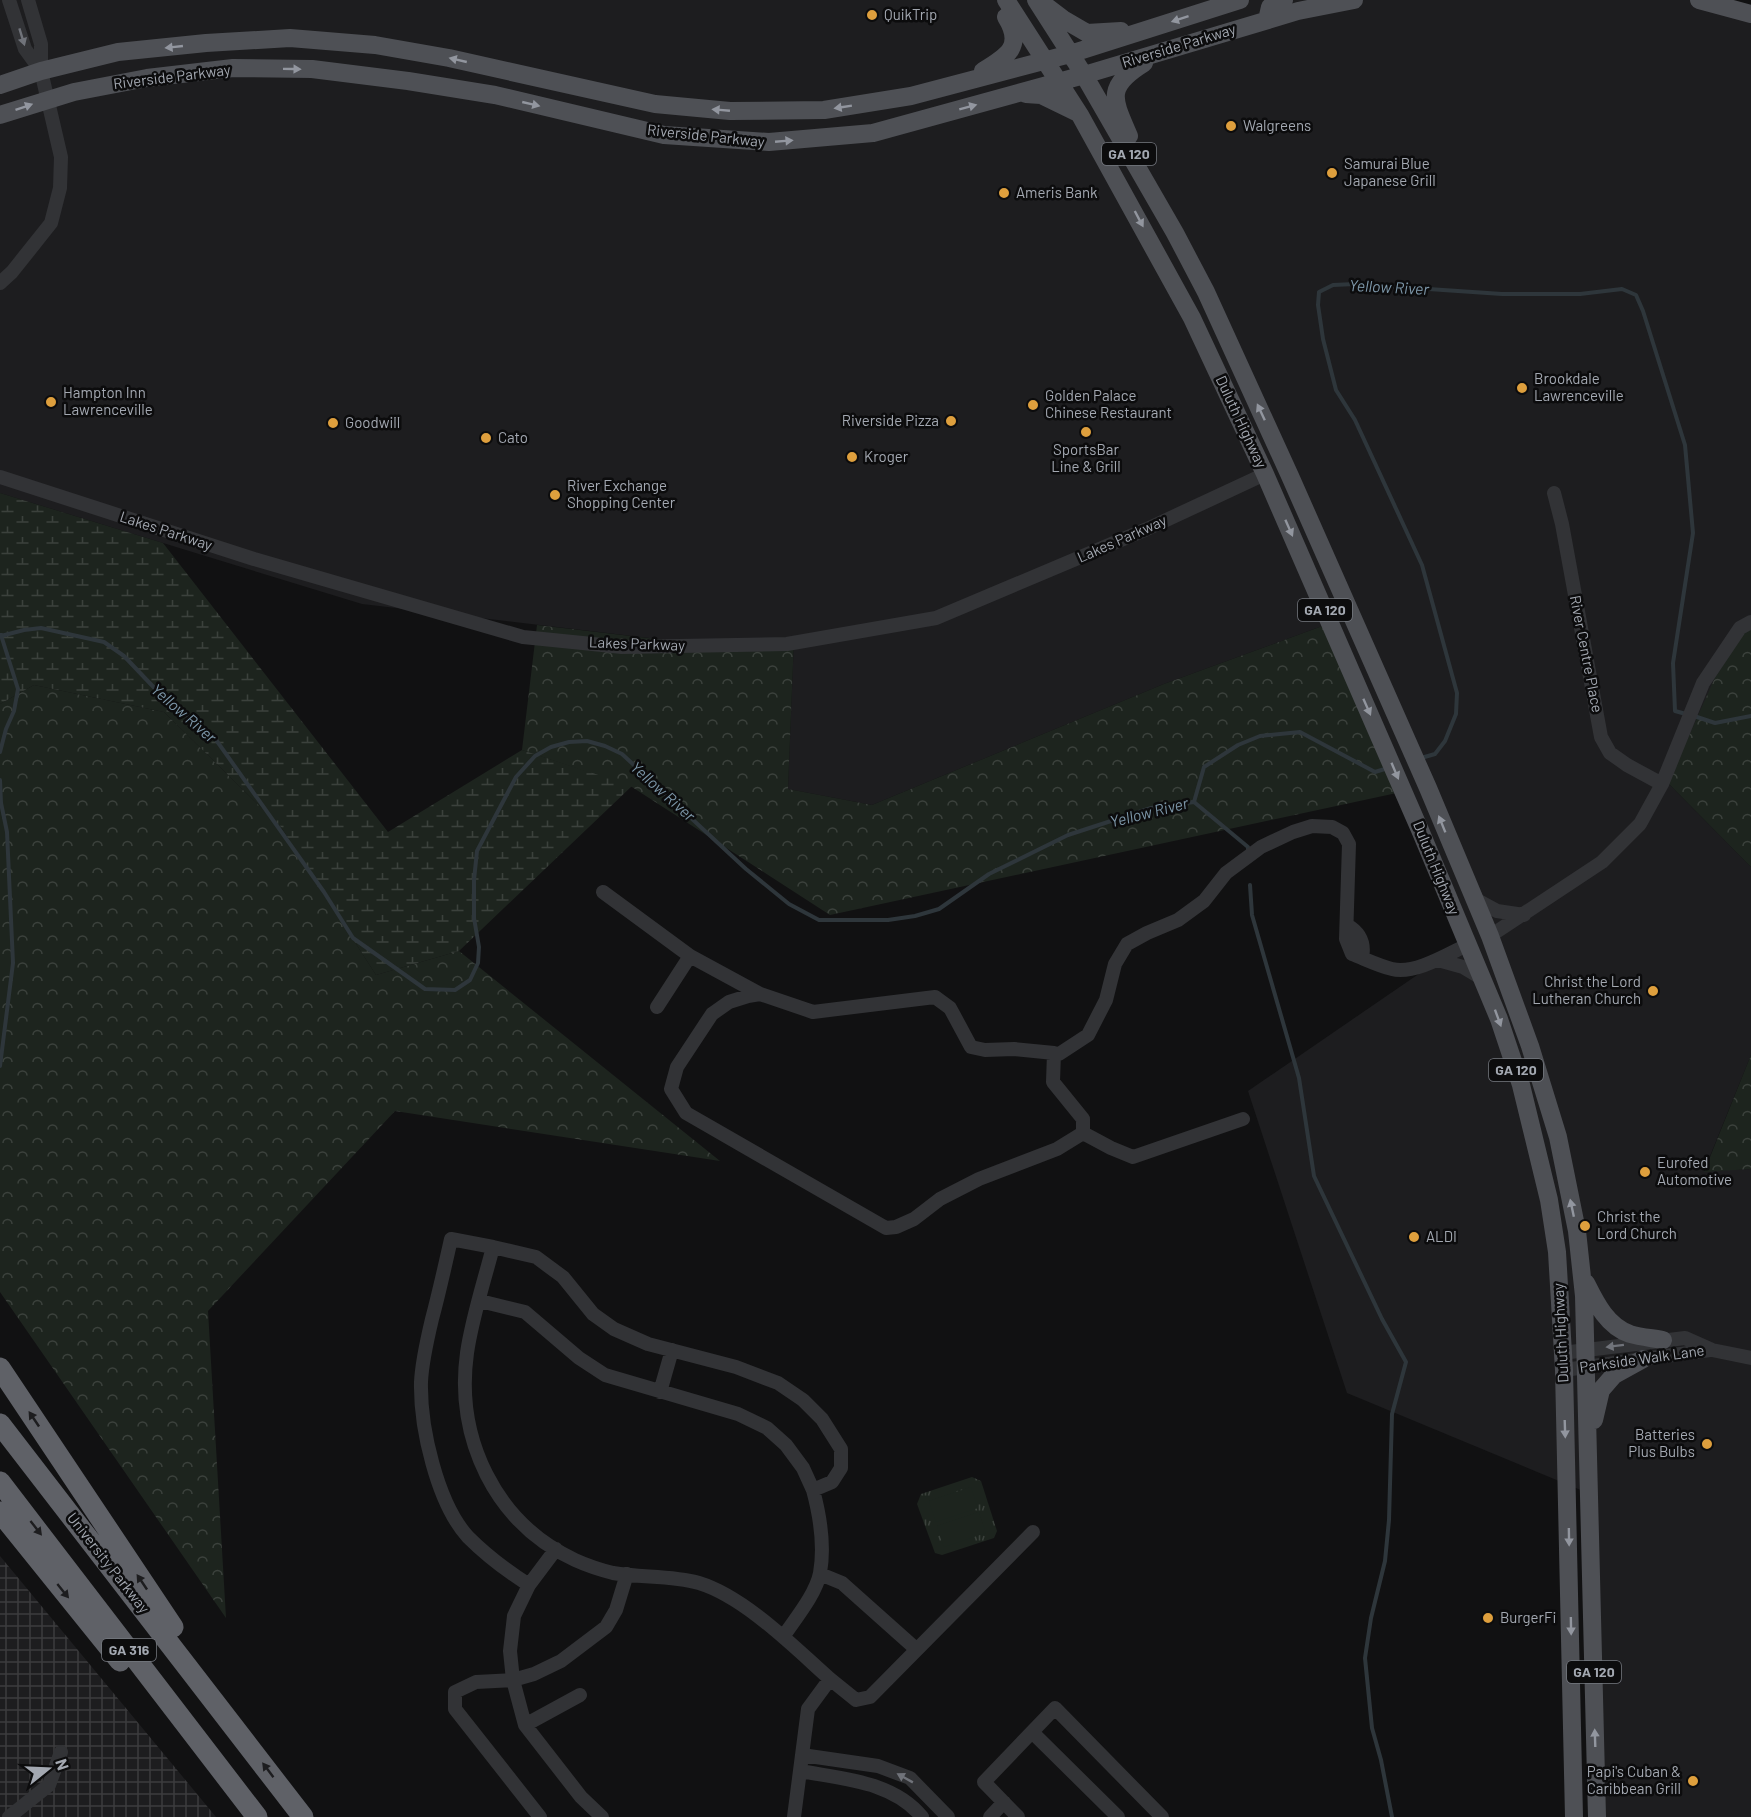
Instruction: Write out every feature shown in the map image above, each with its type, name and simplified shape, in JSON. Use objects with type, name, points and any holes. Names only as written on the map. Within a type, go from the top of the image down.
[{"type":"highway","points":[[0,1368],[186,1646],[229,1720]]},
{"type":"highway","name":"University Parkway","points":[[0,1424],[303,1817]]},
{"type":"highway","name":"GA 316","points":[[0,1482],[256,1817]]},
{"type":"highway","points":[[0,1512],[216,1781],[256,1817]]},
{"type":"main road","points":[[964,81],[1008,53],[1016,39],[1013,28],[995,0]]},
{"type":"main road","name":"Duluth Highway","points":[[1006,0],[1080,115],[1192,318],[1265,474],[1384,746],[1483,979],[1521,1085],[1549,1200],[1557,1252],[1563,1361],[1574,1817]]},
{"type":"main road","points":[[1037,0],[1063,20],[1087,33],[1147,30]]},
{"type":"main road","name":"Duluth Highway","points":[[1037,0],[1084,75],[1160,207],[1215,312],[1428,788],[1490,936],[1530,1046],[1558,1137],[1577,1231],[1581,1271],[1597,1817]]},
{"type":"main road","name":"Riverside Parkway","points":[[0,85],[41,71],[118,52],[206,43],[290,38],[396,49],[449,58],[655,104],[730,111],[824,110],[911,96],[1070,54],[1240,0]]},
{"type":"main road","points":[[1267,20],[1270,7],[1284,0]]},
{"type":"main road","name":"Riverside Parkway","points":[[0,115],[74,92],[147,78],[204,70],[312,69],[495,95],[664,135],[769,142],[873,133],[1018,94],[1298,11],[1354,0]]},
{"type":"main road","points":[[1699,0],[1751,14]]},
{"type":"main road","points":[[1160,207],[1115,104],[1116,88],[1126,74],[1166,50]]},
{"type":"main road","points":[[1018,94],[1041,95],[1059,102],[1080,115]]},
{"type":"main road","points":[[1420,830],[1431,834],[1469,917],[1490,936]]},
{"type":"main road","points":[[1467,945],[1492,963],[1530,1046]]},
{"type":"main road","points":[[1581,1271],[1595,1303],[1609,1321],[1628,1334],[1663,1340]]},
{"type":"main road","points":[[1588,1449],[1601,1390],[1614,1376],[1643,1359]]},
{"type":"street","points":[[9,0],[25,49],[41,71]]},
{"type":"street","points":[[0,283],[12,272],[51,223],[62,172],[61,157],[41,71],[41,44],[28,0]]},
{"type":"street","name":"Lakes Parkway","points":[[0,477],[254,559],[523,637],[622,647],[787,644],[936,618],[1148,529],[1265,474]]},
{"type":"street","name":"River Centre Place","points":[[1554,493],[1562,524],[1602,737],[1610,753],[1662,784]]},
{"type":"street","points":[[1490,936],[1602,862],[1640,824],[1662,784],[1703,682],[1740,628],[1751,622]]},
{"type":"street","points":[[603,892],[690,956],[760,994],[813,1012],[936,997],[950,1008],[971,1047],[985,1050],[1014,1049],[1056,1053],[1088,1035],[1106,1000],[1115,964],[1127,944],[1178,920],[1204,901],[1226,873],[1261,847],[1312,826],[1332,827],[1343,833],[1349,844],[1347,925],[1357,931],[1365,946],[1362,958],[1394,970],[1417,967],[1438,960],[1467,945]]},
{"type":"street","points":[[1473,898],[1497,911],[1524,915]]},
{"type":"street","points":[[657,1007],[690,956]]},
{"type":"street","points":[[1438,960],[1463,967],[1483,979]]},
{"type":"street","points":[[760,994],[729,1002],[712,1014],[677,1067],[671,1089],[686,1113],[886,1228],[896,1227],[914,1219],[940,1199],[979,1179],[1057,1149],[1083,1133]]},
{"type":"street","points":[[1056,1053],[1053,1082],[1083,1119],[1083,1133]]},
{"type":"street","points":[[1083,1133],[1133,1157],[1243,1119]]},
{"type":"street","points":[[529,1585],[504,1569],[467,1535],[446,1502],[432,1464],[423,1421],[421,1382],[424,1352],[451,1239],[536,1257],[564,1277],[593,1314],[607,1324],[648,1344],[736,1367],[778,1383],[803,1400],[822,1419],[841,1449],[841,1467],[832,1482],[813,1490]]},
{"type":"street","points":[[493,1247],[467,1353],[465,1401],[471,1440],[485,1473],[507,1508],[535,1536],[574,1560],[613,1573],[657,1575],[700,1583],[738,1602],[783,1637],[856,1700],[870,1697],[1033,1532]]},
{"type":"street","points":[[480,1301],[525,1312],[579,1358],[605,1376],[738,1414],[767,1428],[786,1445],[803,1468],[813,1490],[821,1520],[820,1574],[809,1597],[783,1637]]},
{"type":"street","name":"Parkside Walk Lane","points":[[1563,1361],[1663,1340],[1684,1338],[1712,1350]]},
{"type":"street","points":[[660,1392],[672,1350]]},
{"type":"street","points":[[1712,1350],[1751,1358]]},
{"type":"street","name":"Parkside Walk Lane","points":[[1585,1358],[1643,1359],[1712,1350]]},
{"type":"street","points":[[556,1549],[529,1585],[514,1616],[510,1651],[513,1680],[525,1725],[581,1797],[602,1817]]},
{"type":"street","points":[[540,1817],[455,1709],[455,1692],[476,1682],[513,1680],[534,1674],[561,1660],[606,1627],[616,1610],[627,1574]]},
{"type":"street","points":[[820,1574],[842,1583],[916,1649]]},
{"type":"street","points":[[794,1817],[808,1709],[830,1679]]},
{"type":"street","points":[[525,1725],[580,1695]]},
{"type":"street","points":[[1018,1817],[984,1782],[1055,1708],[1162,1817]]},
{"type":"street","points":[[1032,1732],[1118,1817]]},
{"type":"street","points":[[9,1817],[49,1785],[62,1752]]},
{"type":"street","points":[[802,1755],[878,1766],[910,1778],[948,1817]]},
{"type":"street","points":[[800,1771],[883,1788],[918,1811],[922,1817]]},
{"type":"street","points":[[990,1817],[1004,1802]]},
{"type":"shaded area","points":[[0,0],[1714,0],[1751,10],[1751,621],[1668,783],[1751,867],[1751,1055],[1704,1171],[1751,1169],[1751,1817],[1596,1817],[1583,1491],[1347,1393],[1248,1091],[1474,936],[1406,791],[1336,621],[1164,684],[872,805],[788,789],[794,639],[733,648],[362,604],[0,493]]},
{"type":"shaded area","points":[[0,1556],[216,1817],[0,1817]]},
{"type":"green space","points":[[0,493],[163,543],[388,832],[522,750],[632,786],[459,951],[376,975],[281,827],[164,712],[34,685],[0,704]]},
{"type":"green space","points":[[1336,621],[1406,791],[830,915],[632,787],[522,750],[537,625],[733,648],[794,639],[788,789],[872,805],[1164,684]]},
{"type":"green space","points":[[1751,621],[1751,867],[1668,783],[1738,626]]},
{"type":"green space","points":[[34,685],[164,712],[281,827],[376,975],[459,951],[720,1161],[395,1111],[208,1311],[226,1618],[0,1292],[0,704]]},
{"type":"green space","points":[[1751,1055],[1751,1169],[1704,1172]]},
{"type":"green space","points":[[972,1477],[981,1481],[997,1531],[994,1538],[942,1555],[935,1553],[917,1504],[921,1494]]},
{"type":"green space","points":[[971,1487],[978,1508],[936,1522],[929,1501]]},
{"type":"green space","points":[[979,1512],[986,1533],[944,1547],[937,1526]]},
{"type":"waterway","name":"Yellow River","points":[[1421,758],[1435,754],[1445,741],[1456,714],[1457,693],[1422,565],[1355,420],[1336,390],[1323,339],[1318,305],[1319,292],[1333,285],[1355,284],[1502,294],[1580,294],[1622,289],[1636,295],[1685,445],[1693,533],[1673,663],[1675,711],[1686,714]]},
{"type":"waterway","name":"Yellow River","points":[[1,636],[41,628],[104,642],[124,656],[162,696],[214,737],[324,892],[353,938],[425,989],[455,990],[470,980],[478,963],[479,947],[474,918],[477,851],[516,777],[535,756],[551,747],[569,742],[587,741],[622,754],[746,869],[789,904],[819,920],[888,920],[939,909],[989,874],[1068,835],[1151,808],[1194,802]]},
{"type":"waterway","points":[[0,752],[14,711],[18,689],[1,635]]},
{"type":"waterway","name":"Yellow River","points":[[1694,716],[1715,723],[1751,716]]},
{"type":"waterway","name":"Yellow River","points":[[1194,802],[1204,767],[1238,745],[1260,736],[1300,732],[1375,772],[1388,768]]},
{"type":"waterway","points":[[0,780],[1,803],[7,832],[13,963],[0,1066]]},
{"type":"waterway","points":[[1194,802],[1248,847],[1248,851]]},
{"type":"waterway","points":[[1250,885],[1252,915],[1299,1078],[1314,1176],[1382,1319],[1406,1362],[1392,1414],[1389,1520],[1385,1561],[1371,1618],[1365,1658],[1372,1728],[1392,1817]]},
{"type":"place","name":"QuikTrip","points":[[872,15]]},
{"type":"place","name":"Walgreens","points":[[1231,126]]},
{"type":"place","name":"Samurai Blue Japanese Grill","points":[[1332,173]]},
{"type":"place","name":"Ameris Bank","points":[[1004,193]]},
{"type":"place","name":"Brookdale Lawrenceville","points":[[1522,388]]},
{"type":"place","name":"Hampton Inn Lawrenceville","points":[[51,402]]},
{"type":"place","name":"Golden Palace Chinese Restaurant","points":[[1033,405]]},
{"type":"place","name":"Riverside Pizza","points":[[951,421]]},
{"type":"place","name":"Goodwill","points":[[333,423]]},
{"type":"place","name":"SportsBar Line & Grill","points":[[1086,432]]},
{"type":"place","name":"Cato","points":[[486,438]]},
{"type":"place","name":"Kroger","points":[[852,457]]},
{"type":"place","name":"River Exchange Shopping Center","points":[[555,495]]},
{"type":"place","name":"Christ the Lord Lutheran Church","points":[[1653,991]]},
{"type":"place","name":"Eurofed Automotive","points":[[1645,1172]]},
{"type":"place","name":"Christ the Lord Church","points":[[1585,1226]]},
{"type":"place","name":"ALDI","points":[[1414,1237]]},
{"type":"place","name":"Batteries Plus Bulbs","points":[[1707,1444]]},
{"type":"place","name":"BurgerFi","points":[[1488,1618]]},
{"type":"place","name":"Papi's Cuban & Caribbean Grill","points":[[1693,1781]]}]
